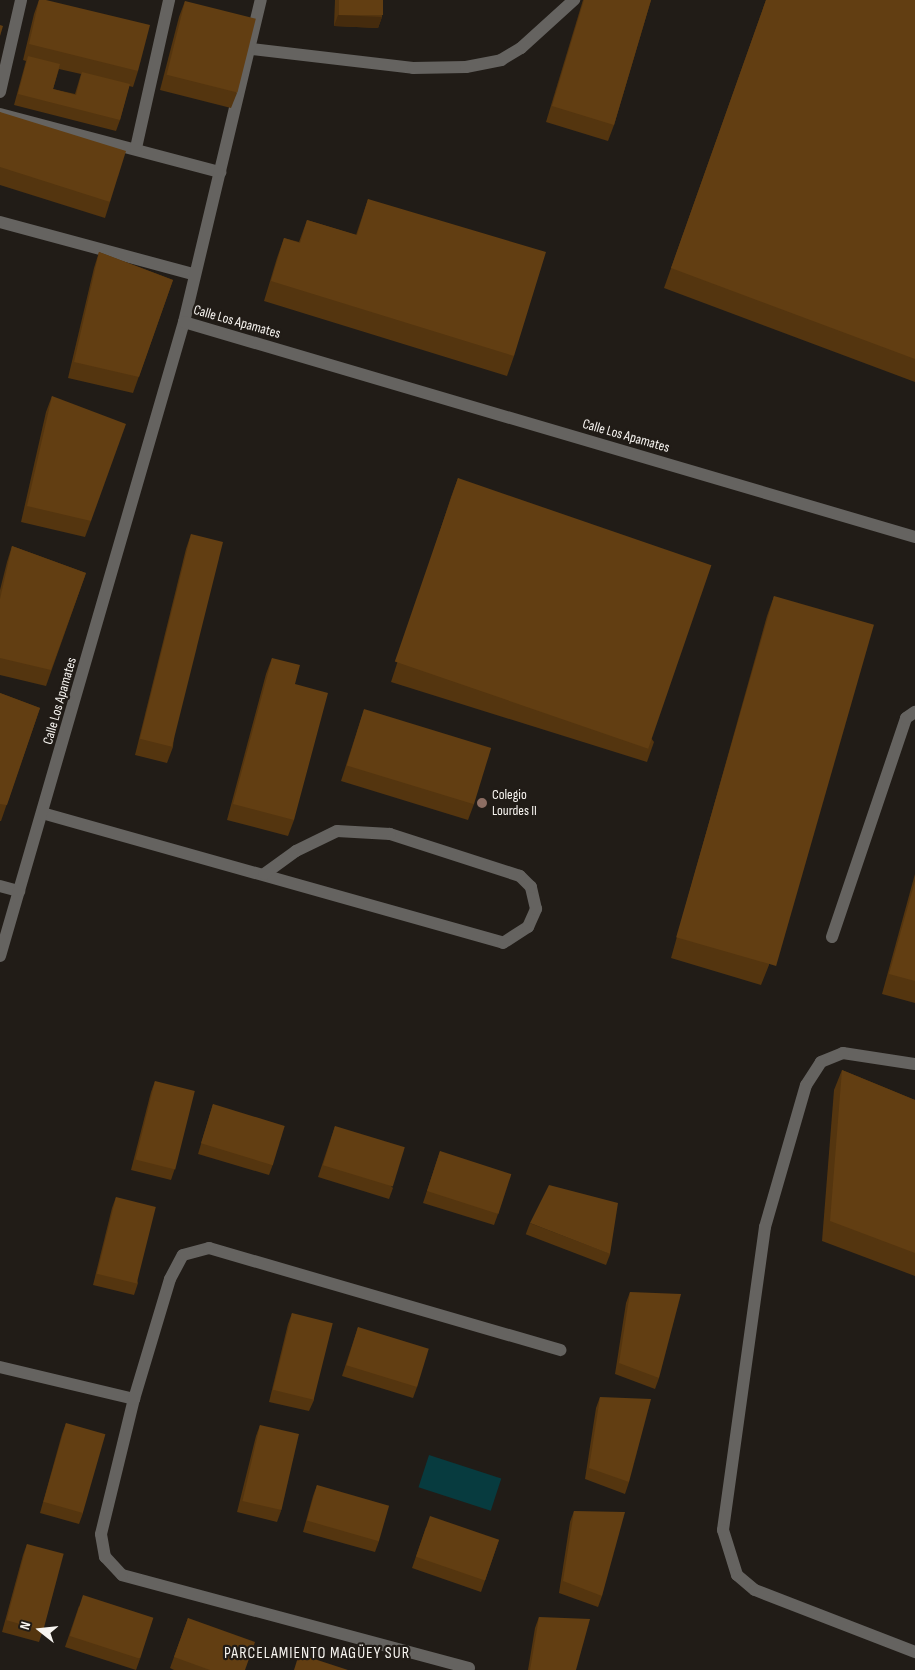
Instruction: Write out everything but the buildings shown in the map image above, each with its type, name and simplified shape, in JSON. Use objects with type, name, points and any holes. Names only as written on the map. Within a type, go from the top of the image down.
[{"type":"street","points":[[0,92],[21,0]]},
{"type":"street","points":[[136,148],[169,0]]},
{"type":"street","points":[[184,322],[193,274],[252,49],[261,0]]},
{"type":"street","points":[[252,49],[413,68],[466,66],[501,60],[521,48],[574,0]]},
{"type":"street","points":[[0,114],[136,148],[220,172]]},
{"type":"street","points":[[0,222],[193,274]]},
{"type":"street","name":"Calle Los Apamates","points":[[0,956],[2,942],[42,813],[184,322],[915,537]]},
{"type":"street","points":[[832,937],[906,718],[915,712]]},
{"type":"street","points":[[42,813],[264,874],[502,943],[528,927],[536,910],[531,888],[520,876],[390,834],[337,831],[296,851],[264,874]]},
{"type":"street","points":[[0,886],[19,891]]},
{"type":"street","points":[[915,1064],[842,1053],[821,1062],[806,1085],[765,1227],[723,1530],[737,1575],[755,1590],[915,1652]]},
{"type":"street","points":[[469,1668],[122,1575],[105,1557],[101,1534],[134,1399],[170,1279],[182,1254],[208,1248],[560,1350]]},
{"type":"street","points":[[2,1364],[134,1399]]},
{"type":"water","points":[[429,1455],[501,1478],[491,1511],[418,1487]]},
{"type":"place","name":"Colegio Lourdes II","points":[[482,803]]},
{"type":"district","name":"PARCELAMIENTO MAGÜEY SUR","points":[[317,1654]]}]
